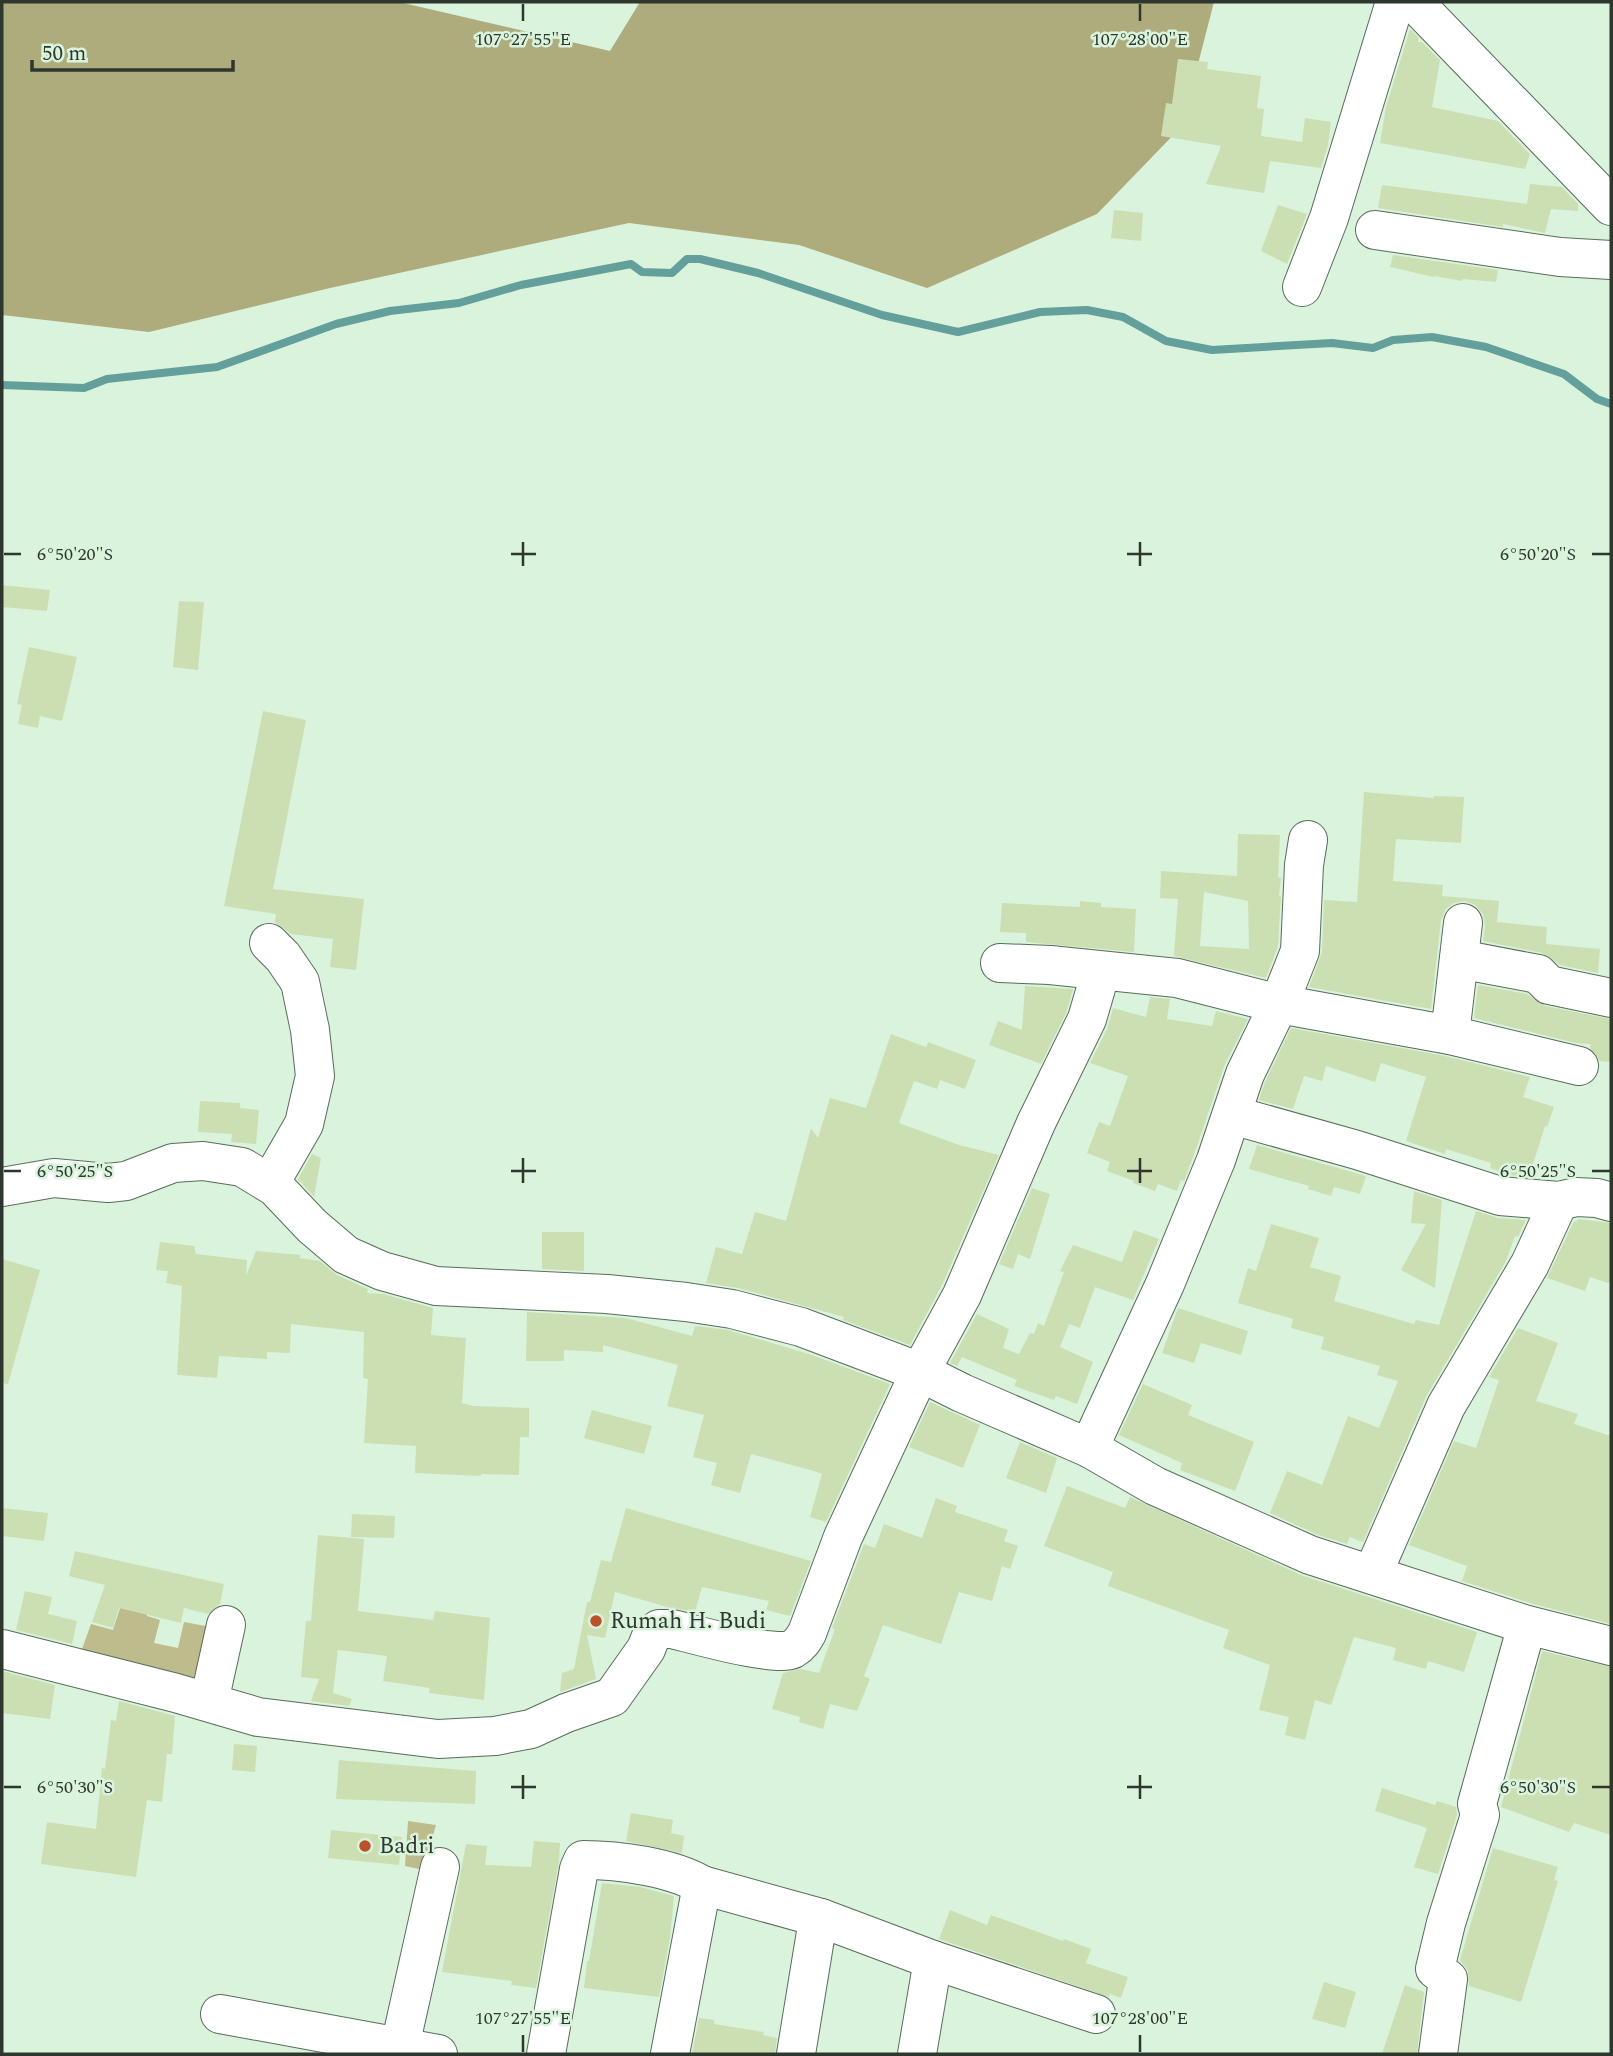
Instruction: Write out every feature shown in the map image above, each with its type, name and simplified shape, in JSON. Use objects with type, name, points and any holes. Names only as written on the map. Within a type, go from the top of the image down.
[{"type":"street","points":[[1302,287],[1329,218],[1395,2]]},
{"type":"street","points":[[1415,2],[1611,206]]},
{"type":"street","points":[[1374,230],[1560,257],[1611,260]]},
{"type":"street","points":[[1089,1448],[1165,1284],[1232,1115],[1245,1074],[1279,1004],[1300,951],[1304,865],[1308,840]]},
{"type":"street","points":[[1450,1035],[1461,941],[1538,975],[1549,985],[1611,998]]},
{"type":"street","points":[[269,943],[283,957],[300,982],[310,1030],[315,1076],[304,1124],[270,1183]]},
{"type":"street","points":[[1000,963],[1050,965],[1177,978],[1279,1004],[1450,1035],[1579,1066]]},
{"type":"street","points":[[2,1649],[258,1717],[323,1723],[426,1739],[495,1736],[531,1729],[612,1697],[646,1649],[652,1634],[659,1629],[672,1629],[761,1650],[793,1649],[807,1633],[842,1537],[920,1372],[962,1295],[1035,1123],[1087,1019],[1101,971]]},
{"type":"street","points":[[1232,1115],[1357,1150],[1500,1196],[1559,1201],[1576,1197],[1597,1198],[1611,1202]]},
{"type":"street","points":[[2,1187],[54,1178],[108,1183],[126,1181],[173,1163],[203,1161],[242,1167],[270,1183],[345,1255],[382,1271],[436,1286],[607,1294],[732,1309],[801,1326],[920,1372],[1089,1448],[1155,1486],[1310,1555],[1373,1573],[1527,1625],[1611,1646]]},
{"type":"street","points":[[1373,1573],[1446,1406],[1530,1264],[1559,1201]]},
{"type":"street","points":[[209,1702],[226,1625]]},
{"type":"street","points":[[1437,2054],[1448,1979],[1435,1969],[1446,1923],[1480,1815],[1477,1804],[1527,1625]]},
{"type":"street","points":[[546,2054],[579,1869],[583,1860],[606,1860],[686,1876],[702,1885],[821,1918],[933,1960],[1096,2014]]},
{"type":"street","points":[[400,2046],[440,1867]]},
{"type":"street","points":[[670,2054],[702,1885]]},
{"type":"street","points":[[796,2054],[817,1926],[821,1918]]},
{"type":"street","points":[[917,2054],[933,1960]]},
{"type":"street","points":[[220,2014],[438,2054]]},
{"type":"shaded area","points":[[2,2],[399,2],[610,51],[640,2],[1214,2],[1182,126],[1097,214],[927,288],[799,245],[629,223],[330,288],[149,332],[2,315]]},
{"type":"shaded area","points":[[123,1599],[149,1606],[147,1616],[160,1620],[154,1643],[178,1648],[184,1622],[222,1629],[206,1698],[76,1666],[91,1624],[113,1630]]},
{"type":"shaded area","points":[[408,1821],[436,1825],[423,1870],[405,1866]]},
{"type":"building","points":[[1410,29],[1419,38],[1418,42],[1422,42],[1440,60],[1432,107],[1498,121],[1530,154],[1525,169],[1380,143],[1386,107]]},
{"type":"building","points":[[1178,59],[1208,62],[1207,69],[1261,76],[1257,108],[1264,109],[1261,136],[1302,142],[1305,118],[1331,122],[1321,168],[1270,161],[1264,193],[1206,184],[1221,146],[1161,136],[1166,103],[1172,104]]},
{"type":"building","points":[[1530,184],[1562,187],[1578,204],[1578,211],[1551,209],[1545,233],[1503,224],[1503,227],[1378,208],[1382,185],[1527,204]]},
{"type":"building","points":[[1278,205],[1307,214],[1287,264],[1261,251]]},
{"type":"building","points":[[1114,210],[1143,213],[1141,241],[1111,238]]},
{"type":"building","points":[[1393,255],[1498,270],[1496,282],[1462,281],[1390,267]]},
{"type":"building","points":[[2,585],[50,590],[47,611],[2,607]]},
{"type":"building","points":[[179,601],[204,602],[198,670],[173,667]]},
{"type":"building","points":[[29,647],[77,657],[62,721],[40,716],[38,728],[18,724],[22,705],[17,704]]},
{"type":"building","points":[[263,711],[306,720],[273,889],[364,899],[356,970],[330,967],[333,939],[291,934],[275,922],[276,914],[224,906]]},
{"type":"building","points":[[1364,792],[1434,798],[1464,797],[1461,843],[1396,839],[1393,881],[1443,885],[1442,896],[1499,901],[1497,922],[1547,927],[1546,944],[1600,949],[1598,973],[1560,965],[1542,953],[1483,941],[1483,914],[1475,905],[1465,901],[1454,903],[1446,909],[1441,920],[1431,1009],[1309,987],[1322,952],[1324,900],[1357,902]]},
{"type":"building","points":[[1238,834],[1280,835],[1278,877],[1281,878],[1281,897],[1278,946],[1266,978],[1174,956],[1178,899],[1160,898],[1161,871],[1237,876]],"holes":[[[1204,892],[1248,901],[1249,949],[1200,946]]]},
{"type":"building","points":[[1080,901],[1101,903],[1101,907],[1136,909],[1134,952],[1026,942],[1026,933],[1000,932],[1002,903],[1080,907]]},
{"type":"building","points":[[1478,985],[1527,994],[1545,1006],[1611,1019],[1611,1062],[1600,1061],[1590,1048],[1591,1044],[1576,1043],[1474,1018]]},
{"type":"building","points":[[1025,986],[1073,989],[1067,1011],[1041,1064],[989,1045],[998,1021],[1022,1030]]},
{"type":"building","points":[[1150,997],[1170,999],[1167,1019],[1212,1026],[1216,1011],[1248,1019],[1225,1064],[1195,1152],[1184,1181],[1181,1180],[1177,1191],[1158,1184],[1155,1191],[1133,1183],[1134,1181],[1107,1171],[1110,1162],[1087,1153],[1099,1122],[1110,1126],[1128,1076],[1090,1063],[1107,1029],[1113,1008],[1146,1017]]},
{"type":"building","points":[[1291,1028],[1445,1056],[1530,1077],[1523,1097],[1554,1107],[1529,1177],[1510,1175],[1490,1168],[1491,1163],[1446,1149],[1445,1154],[1406,1141],[1426,1077],[1381,1063],[1375,1082],[1326,1066],[1322,1081],[1304,1076],[1293,1109],[1259,1100]]},
{"type":"building","points":[[891,1034],[926,1047],[928,1042],[976,1060],[965,1089],[940,1080],[937,1089],[914,1081],[899,1123],[959,1145],[999,1155],[942,1285],[910,1345],[843,1320],[844,1317],[738,1288],[706,1283],[716,1247],[742,1254],[755,1212],[786,1221],[811,1128],[818,1138],[830,1098],[866,1108]]},
{"type":"building","points":[[200,1101],[240,1103],[240,1108],[259,1110],[256,1144],[231,1142],[232,1134],[198,1132]]},
{"type":"building","points":[[1257,1145],[1366,1176],[1360,1194],[1334,1187],[1331,1196],[1308,1189],[1309,1186],[1249,1169]]},
{"type":"building","points":[[312,1154],[321,1158],[314,1197],[298,1179]]},
{"type":"building","points":[[1032,1188],[1050,1194],[1030,1259],[1018,1254],[1013,1269],[999,1264]]},
{"type":"building","points":[[1414,1191],[1442,1200],[1435,1288],[1401,1270],[1426,1224],[1411,1223]]},
{"type":"building","points":[[1476,1211],[1498,1218],[1526,1220],[1518,1237],[1515,1236],[1506,1261],[1426,1397],[1363,1542],[1350,1537],[1347,1544],[1318,1535],[1270,1513],[1287,1471],[1322,1485],[1348,1416],[1379,1428],[1398,1381],[1377,1375],[1380,1366],[1321,1349],[1324,1337],[1291,1328],[1293,1319],[1238,1303],[1248,1268],[1256,1271],[1271,1224],[1319,1238],[1310,1267],[1341,1276],[1334,1301],[1414,1324],[1416,1320],[1439,1325]]},
{"type":"building","points":[[1578,1219],[1611,1223],[1611,1284],[1590,1277],[1585,1291],[1547,1278],[1574,1221]]},
{"type":"building","points":[[1134,1230],[1159,1239],[1133,1300],[1095,1287],[1080,1328],[1069,1324],[1060,1347],[1093,1362],[1077,1404],[1056,1396],[1054,1400],[1014,1386],[1017,1380],[962,1357],[957,1366],[950,1363],[977,1314],[1009,1329],[1003,1348],[1019,1354],[1030,1333],[1034,1334],[1038,1323],[1044,1326],[1064,1272],[1060,1271],[1073,1245],[1122,1262]]},
{"type":"building","points":[[542,1232],[584,1232],[584,1271],[542,1269]]},
{"type":"building","points":[[160,1242],[194,1246],[196,1254],[247,1260],[246,1276],[256,1251],[301,1255],[299,1258],[320,1261],[337,1275],[368,1289],[367,1293],[383,1294],[433,1308],[431,1335],[466,1338],[462,1403],[473,1406],[529,1408],[529,1437],[520,1437],[519,1475],[415,1473],[416,1446],[364,1443],[368,1379],[363,1378],[364,1332],[291,1324],[290,1353],[267,1352],[267,1359],[219,1356],[217,1378],[177,1375],[182,1286],[166,1283],[168,1271],[156,1270]]},
{"type":"building","points":[[2,1259],[40,1270],[8,1384],[2,1383]]},
{"type":"building","points":[[1178,1308],[1248,1331],[1241,1355],[1201,1343],[1194,1363],[1162,1353]]},
{"type":"building","points":[[527,1312],[626,1318],[692,1336],[695,1326],[728,1330],[812,1355],[890,1384],[826,1522],[810,1517],[822,1474],[814,1471],[751,1454],[740,1493],[711,1485],[717,1463],[693,1457],[704,1415],[667,1406],[678,1365],[603,1345],[603,1352],[564,1350],[564,1361],[526,1361]]},
{"type":"building","points":[[1518,1328],[1558,1343],[1536,1401],[1578,1414],[1574,1424],[1611,1436],[1611,1624],[1533,1604],[1462,1581],[1467,1566],[1409,1545],[1454,1441],[1476,1448],[1499,1380],[1489,1377]]},
{"type":"building","points":[[1143,1384],[1192,1405],[1188,1415],[1254,1442],[1235,1491],[1180,1470],[1182,1463],[1119,1435]]},
{"type":"building","points":[[930,1402],[980,1425],[963,1468],[909,1447]]},
{"type":"building","points":[[592,1410],[652,1426],[644,1454],[584,1438]]},
{"type":"building","points":[[1020,1442],[1057,1458],[1046,1493],[1006,1478]]},
{"type":"building","points":[[1067,1486],[1125,1508],[1130,1497],[1301,1575],[1477,1632],[1464,1672],[1428,1661],[1426,1669],[1393,1660],[1396,1648],[1354,1637],[1331,1705],[1315,1700],[1305,1740],[1285,1735],[1289,1717],[1259,1710],[1270,1665],[1223,1648],[1229,1630],[1108,1586],[1113,1572],[1044,1546]]},
{"type":"building","points":[[936,1498],[957,1506],[955,1512],[1008,1530],[1004,1541],[1018,1546],[1010,1569],[1002,1566],[992,1601],[959,1592],[941,1644],[883,1625],[864,1676],[870,1679],[857,1711],[830,1704],[823,1729],[799,1722],[800,1717],[772,1709],[783,1673],[800,1669],[819,1673],[835,1629],[832,1628],[864,1544],[875,1548],[884,1524],[922,1538]]},
{"type":"building","points":[[2,1508],[48,1513],[44,1541],[2,1536]]},
{"type":"building","points":[[626,1508],[811,1561],[790,1616],[766,1610],[769,1601],[702,1587],[695,1612],[615,1592],[605,1638],[587,1635],[596,1679],[560,1692],[562,1673],[574,1669],[587,1602],[590,1602],[601,1560],[611,1562]]},
{"type":"building","points":[[352,1514],[395,1516],[394,1538],[351,1537]]},
{"type":"building","points":[[318,1535],[364,1539],[358,1611],[433,1620],[435,1611],[490,1618],[484,1700],[429,1693],[430,1688],[383,1681],[387,1656],[338,1650],[333,1693],[352,1699],[349,1706],[311,1701],[319,1679],[301,1677],[306,1621],[311,1621]]},
{"type":"building","points":[[75,1551],[224,1584],[220,1604],[208,1614],[184,1608],[181,1623],[119,1608],[113,1628],[92,1622],[105,1585],[69,1576]]},
{"type":"building","points":[[25,1591],[52,1597],[48,1614],[77,1621],[72,1644],[16,1630]]},
{"type":"building","points":[[1542,1651],[1611,1667],[1611,1835],[1574,1823],[1569,1832],[1501,1807]]},
{"type":"building","points":[[2,1671],[55,1685],[50,1719],[2,1713]]},
{"type":"building","points":[[119,1701],[175,1716],[172,1754],[167,1754],[162,1802],[147,1800],[136,1877],[41,1864],[47,1822],[96,1829],[102,1768],[105,1769],[111,1720],[116,1721]]},
{"type":"building","points":[[234,1744],[257,1746],[255,1772],[232,1770]]},
{"type":"building","points":[[339,1760],[476,1771],[475,1804],[336,1799]]},
{"type":"building","points":[[1382,1788],[1435,1805],[1437,1801],[1456,1807],[1457,1815],[1438,1874],[1414,1867],[1427,1828],[1375,1811]]},
{"type":"building","points":[[631,1813],[673,1820],[671,1833],[684,1836],[682,1853],[626,1841]]},
{"type":"building","name":"Badri","points":[[331,1830],[402,1837],[399,1865],[328,1858]]},
{"type":"building","points":[[534,1841],[560,1843],[536,1988],[511,1985],[512,1981],[442,1972],[466,1844],[487,1846],[485,1865],[531,1867]]},
{"type":"building","points":[[1493,1848],[1558,1867],[1554,1880],[1558,1881],[1521,2002],[1469,1986],[1468,1971],[1460,1960]]},
{"type":"building","points":[[602,1883],[640,1887],[674,1896],[670,1938],[659,1997],[584,1988]]},
{"type":"building","points":[[950,1910],[987,1925],[991,1915],[1091,1949],[1086,1963],[1128,1977],[1121,1998],[1110,1994],[1109,1997],[939,1939]]},
{"type":"building","points":[[1324,1982],[1356,1992],[1345,2028],[1312,2019]]},
{"type":"building","points":[[1405,1985],[1424,1992],[1417,2054],[1382,2054]]},
{"type":"building","points":[[699,2018],[714,2020],[714,2024],[764,2032],[763,2035],[777,2038],[775,2054],[692,2054]]},
{"type":"waterway","points":[[2,385],[84,388],[107,379],[217,367],[336,324],[390,311],[459,303],[521,285],[631,264],[642,272],[672,273],[687,259],[700,259],[758,273],[882,315],[958,332],[1040,312],[1087,310],[1123,317],[1166,341],[1212,350],[1332,343],[1373,348],[1393,340],[1432,337],[1486,347],[1564,374],[1597,399],[1611,404]]},
{"type":"place","name":"Rumah H. Budi","points":[[596,1621]]},
{"type":"place","name":"Badri","points":[[365,1846]]}]
